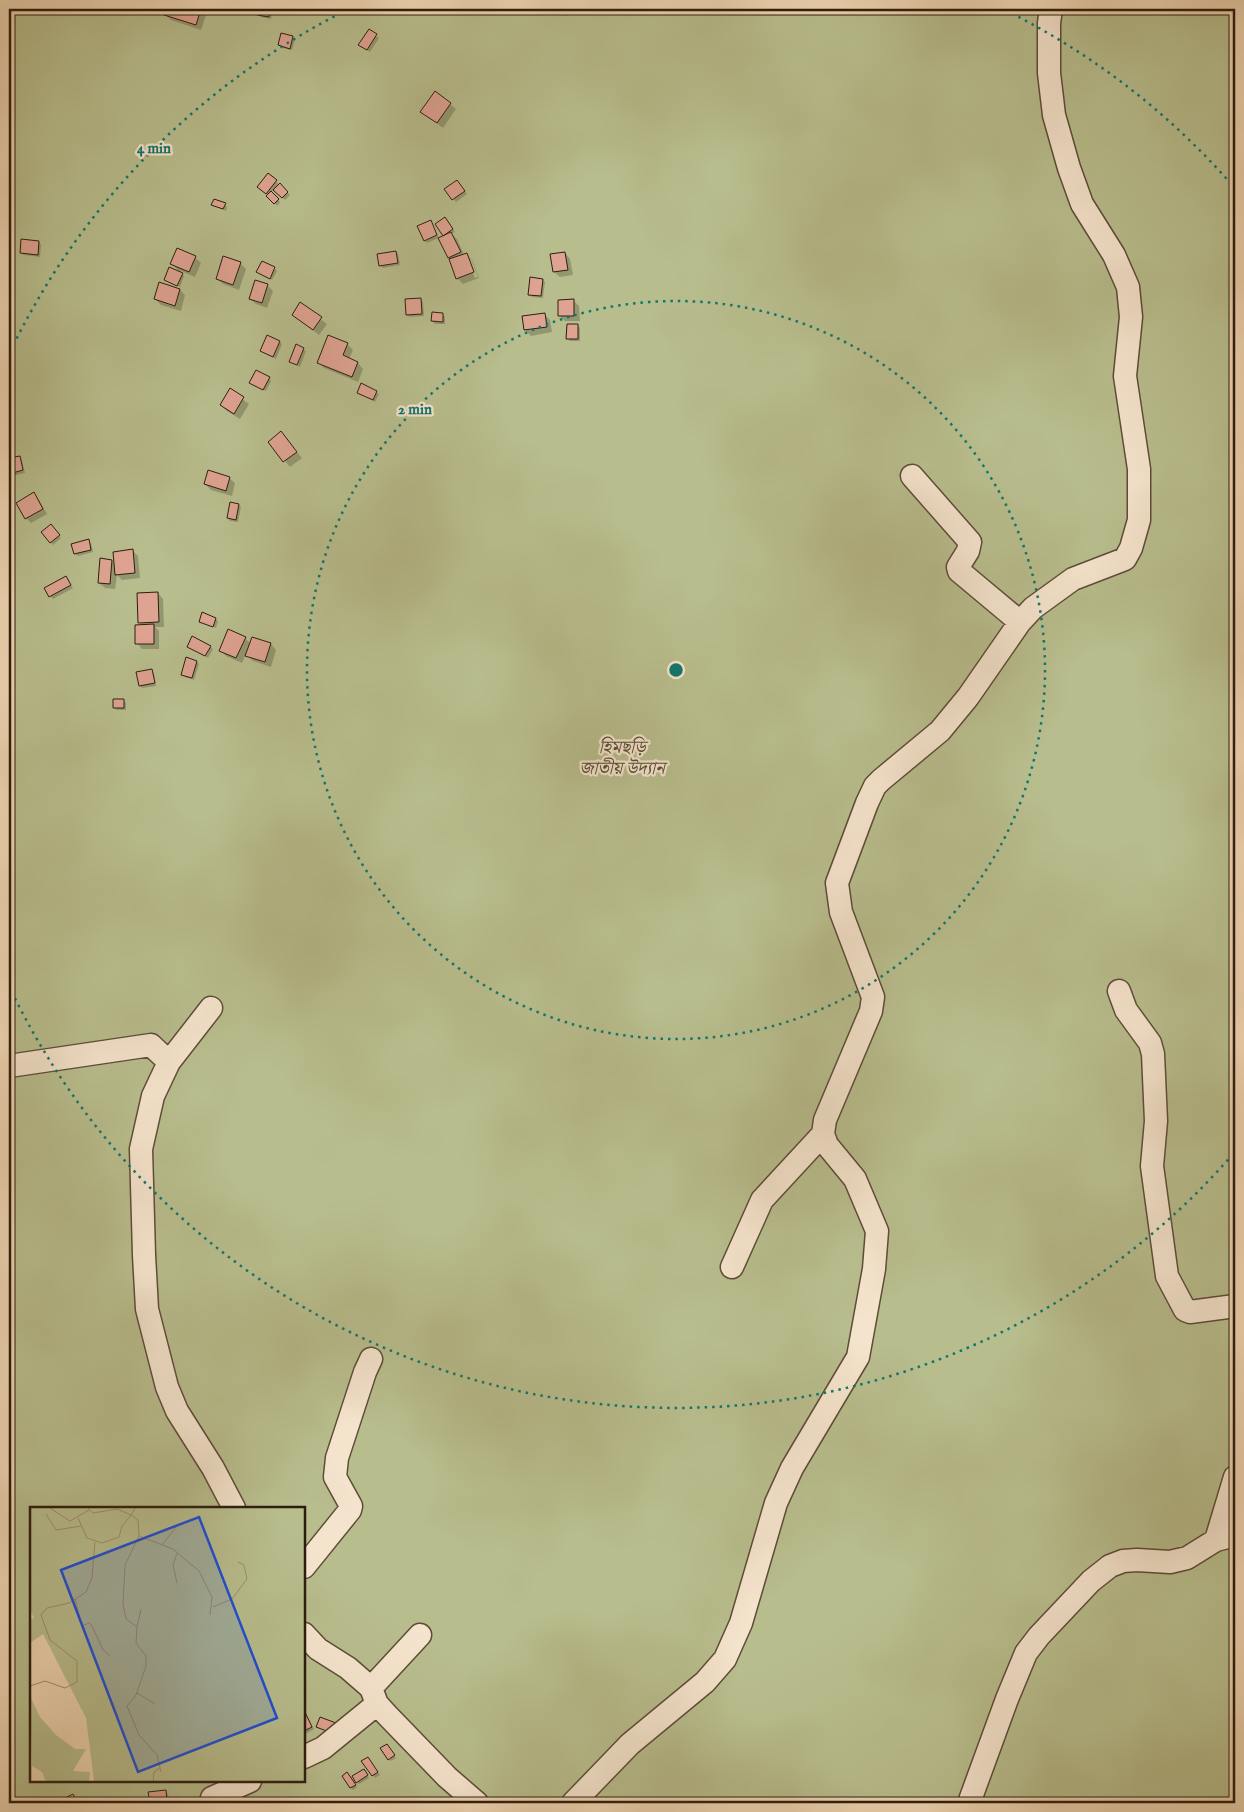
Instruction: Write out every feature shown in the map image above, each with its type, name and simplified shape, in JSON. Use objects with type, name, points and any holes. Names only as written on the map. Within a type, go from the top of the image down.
[{"type":"street","points":[[573,1803],[630,1744],[704,1682],[724,1660],[741,1624],[776,1503],[792,1468],[858,1357],[874,1270],[877,1231],[855,1179],[827,1145],[823,1134],[825,1120],[871,1012],[873,997],[841,912],[837,884],[874,786],[940,731],[968,697],[1020,622],[1033,608],[1073,579],[1125,558],[1131,548],[1139,520],[1139,470],[1125,376],[1130,317],[1128,287],[1114,255],[1082,204],[1069,168],[1054,115],[1049,72],[1049,23],[1051,9]]},
{"type":"street","points":[[912,476],[970,542],[968,551],[958,566],[959,571],[1020,622]]},
{"type":"street","points":[[1119,991],[1126,1010],[1150,1043],[1153,1054],[1156,1121],[1152,1166],[1167,1276],[1185,1310],[1190,1312],[1235,1306]]},
{"type":"street","points":[[211,1008],[169,1062],[153,1096],[141,1149],[144,1256],[147,1309],[167,1387],[177,1411],[213,1468],[233,1507]]},
{"type":"street","points":[[9,1066],[151,1045],[169,1062]]},
{"type":"street","points":[[732,1267],[762,1200],[823,1134]]},
{"type":"street","points":[[305,1566],[352,1506],[335,1477],[337,1458],[371,1358]]},
{"type":"street","points":[[970,1803],[1016,1675],[1026,1653],[1039,1636],[1090,1581],[1110,1566],[1122,1561],[1170,1562],[1187,1558],[1226,1538],[1235,1477]]},
{"type":"street","points":[[305,1635],[318,1649],[348,1668],[374,1696],[387,1715],[447,1777],[477,1803]]},
{"type":"street","points":[[305,1757],[323,1748],[374,1696],[420,1635]]},
{"type":"street","points":[[212,1798],[248,1782]]},
{"type":"green space","name":"হিমছড়ি জাতীয় উদ্যান","points":[[9,9],[1235,9],[1235,1803],[9,1803]]},
{"type":"building","points":[[166,9],[201,9],[196,25],[164,15]]},
{"type":"building","points":[[258,9],[270,9],[269,17],[257,15]]},
{"type":"building","points":[[369,29],[377,34],[367,50],[358,45]]},
{"type":"building","points":[[281,33],[293,36],[290,49],[278,45]]},
{"type":"building","points":[[435,91],[451,103],[437,123],[420,112]]},
{"type":"building","points":[[268,173],[277,180],[266,194],[257,187]]},
{"type":"building","points":[[457,180],[465,191],[452,200],[444,189]]},
{"type":"building","points":[[280,183],[288,192],[282,198],[273,190]]},
{"type":"building","points":[[271,191],[279,199],[274,204],[266,196]]},
{"type":"building","points":[[214,199],[226,203],[223,209],[211,205]]},
{"type":"building","points":[[445,217],[453,229],[443,236],[435,224]]},
{"type":"building","points":[[431,220],[437,235],[424,241],[417,226]]},
{"type":"building","points":[[451,232],[461,252],[448,258],[438,238]]},
{"type":"building","points":[[21,239],[39,241],[38,255],[20,253]]},
{"type":"building","points":[[177,248],[196,256],[189,272],[170,264]]},
{"type":"building","points":[[396,251],[398,263],[379,266],[377,254]]},
{"type":"building","points":[[565,252],[568,270],[553,272],[550,254]]},
{"type":"building","points":[[467,253],[474,272],[456,279],[449,259]]},
{"type":"building","points":[[223,256],[241,262],[233,285],[216,279]]},
{"type":"building","points":[[262,261],[275,267],[270,279],[256,272]]},
{"type":"building","points":[[169,267],[183,273],[177,286],[164,280]]},
{"type":"building","points":[[530,277],[543,279],[541,296],[528,295]]},
{"type":"building","points":[[255,280],[268,284],[262,303],[249,299]]},
{"type":"building","points":[[159,282],[180,289],[175,306],[154,299]]},
{"type":"building","points":[[421,298],[422,314],[406,315],[405,299]]},
{"type":"building","points":[[574,299],[574,316],[558,316],[558,300]]},
{"type":"building","points":[[300,302],[322,317],[313,330],[292,315]]},
{"type":"building","points":[[432,312],[443,313],[443,322],[431,321]]},
{"type":"building","points":[[545,313],[547,327],[524,330],[522,316]]},
{"type":"building","points":[[567,324],[578,324],[578,339],[566,339]]},
{"type":"building","points":[[267,335],[280,341],[273,357],[260,351]]},
{"type":"building","points":[[328,335],[348,343],[343,355],[358,362],[352,377],[317,363]]},
{"type":"building","points":[[296,344],[304,348],[297,365],[289,362]]},
{"type":"building","points":[[256,370],[270,377],[263,390],[249,383]]},
{"type":"building","points":[[361,383],[377,391],[373,400],[357,393]]},
{"type":"building","points":[[230,388],[244,397],[234,414],[220,405]]},
{"type":"building","points":[[281,431],[297,452],[283,462],[268,442]]},
{"type":"building","points":[[20,456],[23,470],[9,474],[9,458]]},
{"type":"building","points":[[208,470],[230,477],[226,491],[204,484]]},
{"type":"building","points":[[34,492],[43,509],[25,519],[16,503]]},
{"type":"building","points":[[230,502],[239,504],[236,520],[227,518]]},
{"type":"building","points":[[51,524],[60,535],[50,543],[41,532]]},
{"type":"building","points":[[89,539],[91,550],[74,554],[71,544]]},
{"type":"building","points":[[133,549],[135,573],[115,575],[113,552]]},
{"type":"building","points":[[100,558],[112,560],[110,584],[98,583]]},
{"type":"building","points":[[66,576],[71,585],[49,597],[44,588]]},
{"type":"building","points":[[158,592],[159,622],[138,623],[137,593]]},
{"type":"building","points":[[202,612],[216,618],[213,627],[199,622]]},
{"type":"building","points":[[154,624],[154,644],[135,644],[135,625]]},
{"type":"building","points":[[228,629],[246,637],[236,658],[219,651]]},
{"type":"building","points":[[192,636],[211,646],[205,656],[187,647]]},
{"type":"building","points":[[252,637],[271,643],[265,662],[245,656]]},
{"type":"building","points":[[186,657],[197,661],[192,678],[181,675]]},
{"type":"building","points":[[152,669],[155,683],[139,686],[136,672]]},
{"type":"building","points":[[113,699],[124,699],[124,708],[113,708]]},
{"type":"building","points":[[305,1712],[312,1727],[305,1730]]},
{"type":"building","points":[[320,1717],[336,1723],[332,1733],[316,1727]]},
{"type":"building","points":[[387,1744],[395,1755],[388,1760],[380,1748]]},
{"type":"building","points":[[368,1757],[378,1772],[372,1776],[361,1761]]},
{"type":"building","points":[[364,1769],[368,1775],[356,1783],[352,1776]]},
{"type":"building","points":[[347,1772],[356,1785],[350,1788],[342,1776]]},
{"type":"building","points":[[166,1790],[167,1801],[150,1803],[148,1792]]},
{"type":"building","points":[[73,1794],[78,1803],[65,1803],[63,1799]]}]
